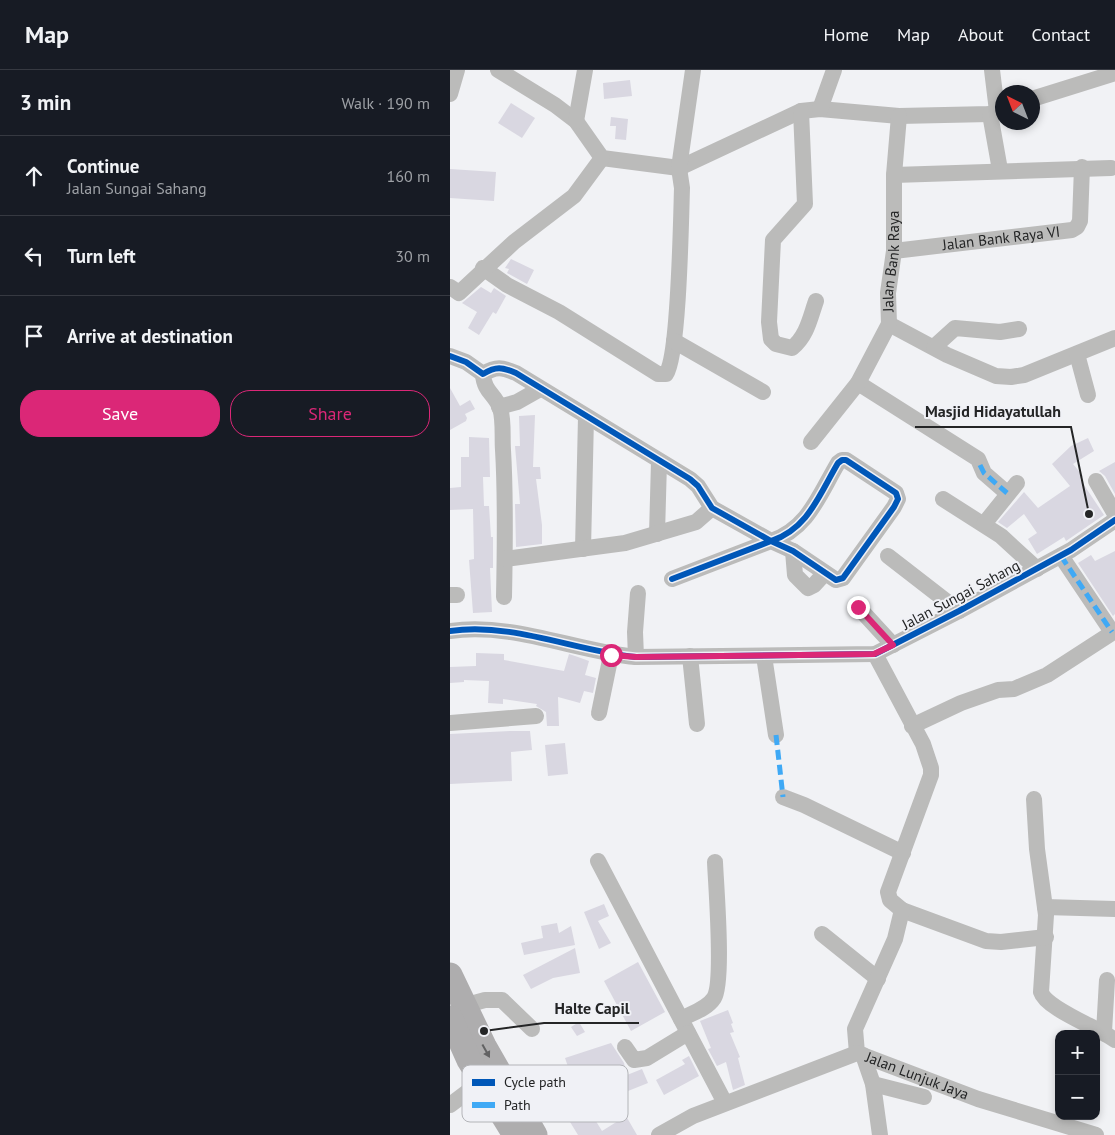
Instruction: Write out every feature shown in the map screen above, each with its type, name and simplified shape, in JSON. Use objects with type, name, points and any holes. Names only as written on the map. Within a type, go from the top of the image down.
[{"type":"highway","points":[[450,975],[456,1012],[457,1052],[468,1065]]},
{"type":"highway","points":[[456,1012],[487,1065]]},
{"type":"highway","points":[[518,1122],[529,1135]]},
{"type":"highway","points":[[521,1122],[529,1135]]},
{"type":"street","points":[[450,94],[457,70]]},
{"type":"street","points":[[498,70],[555,105],[576,121],[602,158],[679,168],[801,110],[820,109],[899,116],[995,111]]},
{"type":"street","points":[[576,121],[585,70]]},
{"type":"street","points":[[484,268],[507,285],[559,312],[663,376],[670,369],[674,341],[682,188],[679,168],[693,70]]},
{"type":"street","points":[[820,109],[834,70]]},
{"type":"street","points":[[992,70],[995,95]]},
{"type":"street","points":[[1040,96],[1115,73]]},
{"type":"street","points":[[801,110],[805,204],[776,234],[774,240],[769,322],[771,338],[776,344],[792,348],[799,343],[805,335],[816,301]]},
{"type":"street","name":"Jalan Bank Raya","points":[[811,442],[858,382],[888,324],[888,293],[894,250],[894,175],[899,116]]},
{"type":"street","points":[[998,130],[1000,170]]},
{"type":"street","points":[[450,287],[459,292],[484,268],[574,196],[602,158]]},
{"type":"street","points":[[894,175],[1082,167],[1111,168]]},
{"type":"street","name":"Jalan Bank Raya VI","points":[[894,250],[1072,230],[1080,221],[1082,167]]},
{"type":"street","points":[[888,324],[947,355],[996,376],[1011,377],[1024,375],[1115,338]]},
{"type":"street","points":[[934,347],[955,328],[1000,332],[1019,329]]},
{"type":"street","points":[[674,341],[763,392]]},
{"type":"street","points":[[1077,354],[1088,395]]},
{"type":"street","points":[[450,356],[466,362],[483,374],[488,393],[499,407],[506,497],[504,597]]},
{"type":"street","points":[[483,374],[494,367],[505,368],[516,373],[698,486],[712,508],[771,541],[793,551],[836,580],[843,578],[894,507],[898,499],[896,493],[846,460],[842,460],[804,522],[787,536],[771,541],[672,579]]},
{"type":"street","points":[[858,382],[978,459],[984,473],[1012,488],[984,524]]},
{"type":"street","points":[[499,407],[517,402],[540,389]]},
{"type":"street","points":[[583,549],[586,416]]},
{"type":"street","points":[[657,534],[659,462]]},
{"type":"street","points":[[1096,481],[1115,514]]},
{"type":"street","points":[[943,499],[1001,536],[1037,569]]},
{"type":"street","points":[[505,559],[625,543],[696,522],[712,508]]},
{"type":"street","name":"Jalan Sungai Sahang","points":[[450,631],[466,629],[510,632],[611,655],[636,657],[874,654],[1061,556],[1115,520]]},
{"type":"street","points":[[793,551],[795,575],[808,588],[814,585],[825,573]]},
{"type":"street","points":[[888,556],[959,611]]},
{"type":"street","points":[[912,726],[960,703],[998,690],[1014,689],[1047,675],[1114,632],[1061,556]]},
{"type":"street","points":[[636,657],[635,632],[638,593]]},
{"type":"street","points":[[858,607],[893,645]]},
{"type":"street","points":[[874,654],[923,744],[931,775],[888,892],[890,900],[902,910],[986,941],[1001,942],[1046,937]]},
{"type":"street","points":[[599,713],[611,655]]},
{"type":"street","points":[[690,656],[697,724]]},
{"type":"street","points":[[764,656],[776,735]]},
{"type":"street","points":[[450,723],[536,716]]},
{"type":"street","points":[[783,798],[804,805],[903,853]]},
{"type":"street","points":[[1034,799],[1045,907],[1046,937],[1040,992],[1042,998],[1109,1036]]},
{"type":"street","points":[[598,861],[726,1103]]},
{"type":"street","points":[[625,1047],[634,1060],[647,1058],[707,1006],[716,993],[719,941],[715,862]]},
{"type":"street","points":[[1045,907],[1115,909]]},
{"type":"street","points":[[880,1135],[873,1084],[860,1054],[855,1029],[895,939],[902,910]]},
{"type":"street","points":[[822,934],[878,979]]},
{"type":"street","points":[[1107,980],[1109,1036]]},
{"type":"street","points":[[456,1012],[485,1000],[502,1000],[532,1030]]},
{"type":"street","name":"Jalan Lunjuk Jaya","points":[[659,1135],[693,1116],[860,1054],[978,1099],[1096,1135]]},
{"type":"street","points":[[873,1084],[924,1097]]},
{"type":"street","points":[[450,1105],[462,1096]]},
{"type":"building","points":[[630,80],[632,96],[604,99],[603,83]]},
{"type":"building","points":[[511,103],[535,118],[522,138],[498,123]]},
{"type":"building","points":[[611,117],[628,119],[626,140],[615,139],[616,126],[610,126]]},
{"type":"building","points":[[450,169],[496,172],[494,201],[450,198]]},
{"type":"building","points":[[511,259],[534,270],[527,284],[507,273],[509,269],[505,268]]},
{"type":"building","points":[[481,287],[491,293],[494,288],[506,296],[496,314],[493,312],[479,335],[468,328],[477,312],[462,303]]},
{"type":"building","points":[[450,388],[460,406],[470,400],[475,409],[465,414],[466,421],[450,430]]},
{"type":"building","points":[[535,415],[533,467],[540,467],[541,479],[536,479],[542,525],[542,544],[516,547],[515,504],[520,504],[515,446],[520,446],[519,416]]},
{"type":"building","points":[[469,437],[489,438],[490,477],[483,477],[484,506],[489,506],[491,537],[493,537],[493,568],[490,568],[492,612],[473,613],[469,560],[474,559],[473,509],[450,510],[450,488],[461,487],[461,457],[469,457]]},
{"type":"building","points":[[1088,438],[1094,451],[1073,464],[1083,476],[1080,479],[1104,515],[1066,541],[1064,537],[1037,554],[1028,539],[1037,533],[1024,514],[1007,528],[998,522],[1024,492],[1038,508],[1070,486],[1052,464],[1071,446]]},
{"type":"building","points":[[1115,462],[1115,494],[1105,476],[1099,471]]},
{"type":"building","points":[[1115,551],[1115,614],[1113,616],[1078,563],[1091,555],[1095,561]]},
{"type":"building","points":[[476,653],[504,654],[504,660],[564,671],[569,654],[578,657],[589,661],[585,675],[596,678],[593,693],[584,691],[580,703],[558,697],[559,726],[547,726],[546,712],[536,706],[537,704],[503,699],[503,704],[488,703],[489,681],[464,680],[464,682],[450,683],[450,667],[476,666]]},
{"type":"building","points":[[530,731],[532,750],[511,752],[512,781],[450,784],[450,734]]},
{"type":"building","points":[[565,743],[568,774],[548,776],[545,745]]},
{"type":"building","points":[[604,904],[609,916],[598,921],[611,943],[599,949],[584,912]]},
{"type":"building","points":[[557,923],[559,933],[571,926],[575,945],[524,955],[521,943],[543,938],[541,926]]},
{"type":"building","points":[[575,948],[580,973],[553,978],[531,989],[523,975]]},
{"type":"building","points":[[638,962],[665,1012],[631,1031],[604,981]]},
{"type":"building","points":[[728,1010],[734,1032],[730,1033],[740,1057],[738,1058],[745,1085],[733,1090],[726,1062],[717,1066],[708,1049],[711,1048],[700,1021]]},
{"type":"building","points":[[579,1022],[585,1032],[577,1036],[571,1027]]},
{"type":"building","points":[[611,1043],[624,1065],[567,1065],[565,1058]]},
{"type":"building","points":[[689,1056],[699,1076],[664,1095],[656,1080],[685,1064],[682,1060]]},
{"type":"building","points":[[642,1069],[648,1083],[628,1091],[628,1075]]},
{"type":"building","points":[[628,1119],[637,1135],[578,1135],[570,1122],[596,1122],[602,1131],[616,1122],[628,1122]]},
{"type":"marked path","points":[[980,465],[984,473],[1007,493]]},
{"type":"marked path","points":[[1061,556],[1112,632]]},
{"type":"marked path","points":[[776,735],[783,797]]},
{"type":"cycle path","points":[[450,356],[466,362],[483,374],[499,368],[516,373],[690,479],[698,486],[712,508],[771,541],[793,551],[836,580],[843,578],[894,507],[898,499],[896,493],[846,460],[842,460],[838,463],[811,510],[784,536],[771,541],[672,579]]},
{"type":"cycle path","points":[[450,631],[497,630],[636,657],[875,654],[1071,550],[1115,520]]},
{"type":"place","name":"Masjid Hidayatullah","points":[[1089,514]]},
{"type":"place","name":"Halte Capil","points":[[484,1031]]},
{"type":"route","points":[[611,655],[636,657],[874,654],[893,645],[858,607]]}]
